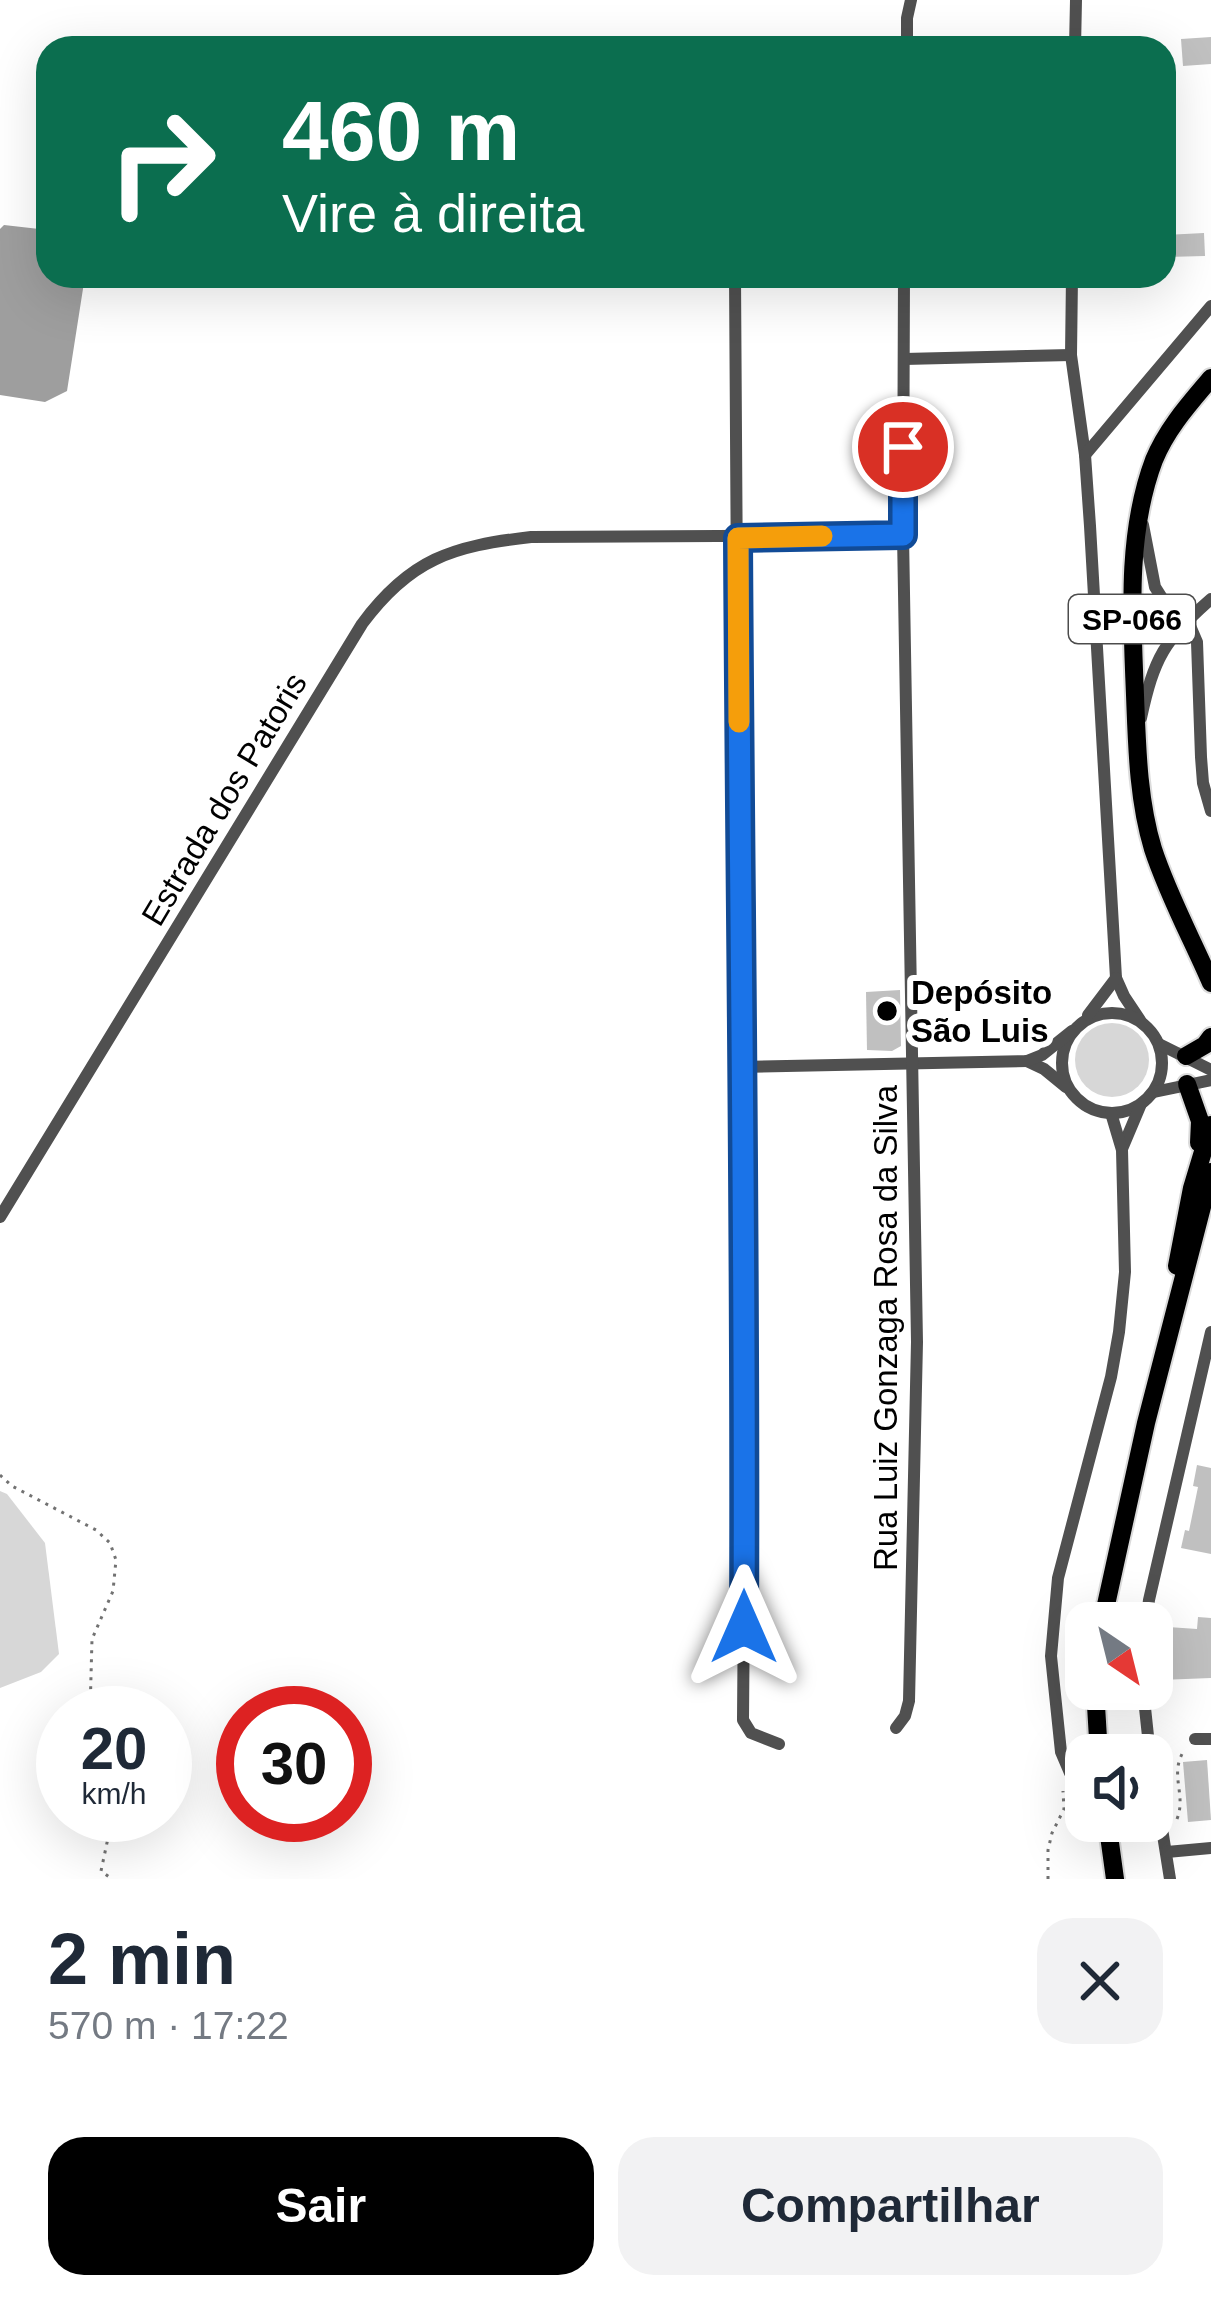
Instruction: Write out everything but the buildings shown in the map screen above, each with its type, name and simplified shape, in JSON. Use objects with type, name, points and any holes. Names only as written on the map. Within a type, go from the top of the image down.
[{"type":"main road","name":"SP-066","points":[[1211,378],[1154,460],[1139,510],[1132,607],[1137,740],[1147,825],[1164,877],[1211,983]]},
{"type":"main road","name":"SP-066","points":[[1164,877],[1211,949]]},
{"type":"main road","points":[[1186,1056],[1211,1037]]},
{"type":"main road","points":[[1107,1602],[1192,1188],[1200,1132],[1187,1084]]},
{"type":"main road","points":[[1192,1188],[1211,1125]]},
{"type":"main road","points":[[1146,1423],[1211,1172]]},
{"type":"main road","points":[[1110,1842],[1115,1879]]},
{"type":"street","points":[[907,36],[911,0]]},
{"type":"street","points":[[1075,36],[1076,0]]},
{"type":"street","points":[[735,288],[746,1349],[743,1720],[751,1733],[779,1744]]},
{"type":"street","name":"Rua Luiz Gonzaga Rosa da Silva","points":[[896,1728],[908,1709],[917,1342],[903,535],[904,288]]},
{"type":"street","points":[[1072,288],[1072,355],[1085,455],[1117,978],[1140,1020]]},
{"type":"street","points":[[1085,455],[1211,306]]},
{"type":"street","points":[[904,359],[1072,355]]},
{"type":"street","points":[[1139,510],[1155,587],[1188,621],[1199,652],[1201,757],[1211,812]]},
{"type":"street","name":"Estrada dos Patoris","points":[[0,1217],[362,624],[403,578],[456,550],[490,542],[586,535],[903,535]]},
{"type":"street","points":[[1137,740],[1156,661],[1169,640],[1211,599]]},
{"type":"street","points":[[1070,1090],[1061,1061],[1064,1045],[1117,978]]},
{"type":"street","points":[[740,1067],[1028,1060],[1097,1014],[1112,1012],[1127,1014],[1152,1030],[1163,1060],[1154,1092],[1141,1104],[1111,1113],[1081,1102],[1028,1060]]},
{"type":"street","points":[[1160,1044],[1211,1070]]},
{"type":"street","points":[[1154,1092],[1211,1080]]},
{"type":"street","points":[[1122,1150],[1141,1104]]},
{"type":"street","points":[[1065,1761],[1056,1728],[1053,1619],[1058,1579],[1111,1377],[1125,1272],[1122,1150],[1111,1113]]},
{"type":"street","points":[[1149,1602],[1211,1332]]},
{"type":"street","points":[[1195,1738],[1211,1739]]},
{"type":"street","points":[[1165,1842],[1170,1879]]},
{"type":"street","points":[[1167,1852],[1211,1847]]},
{"type":"path","points":[[0,1475],[96,1530],[110,1543],[116,1560],[113,1591],[92,1639],[91,1686]]},
{"type":"path","points":[[1173,1819],[1180,1815],[1176,1767],[1195,1738]]},
{"type":"path","points":[[1048,1879],[1048,1850],[1065,1795]]},
{"type":"path","points":[[107,1842],[101,1871],[112,1879]]},
{"type":"shaded area","points":[[4,225],[36,229],[36,288],[83,288],[67,391],[45,402],[0,395],[0,229]]},
{"type":"shaded area","points":[[1112,1023],[1138,1034],[1149,1060],[1138,1086],[1112,1097],[1086,1086],[1075,1060],[1086,1034]]},
{"type":"shaded area","points":[[0,1491],[45,1543],[59,1654],[41,1672],[0,1688]]},
{"type":"slow traffic","points":[[739,722],[738,538],[822,536]]},
{"type":"place","name":"Depósito São Luis","points":[[887,1011]]},
{"type":"route","points":[[744,1627],[738,538],[903,535],[903,447]]}]
